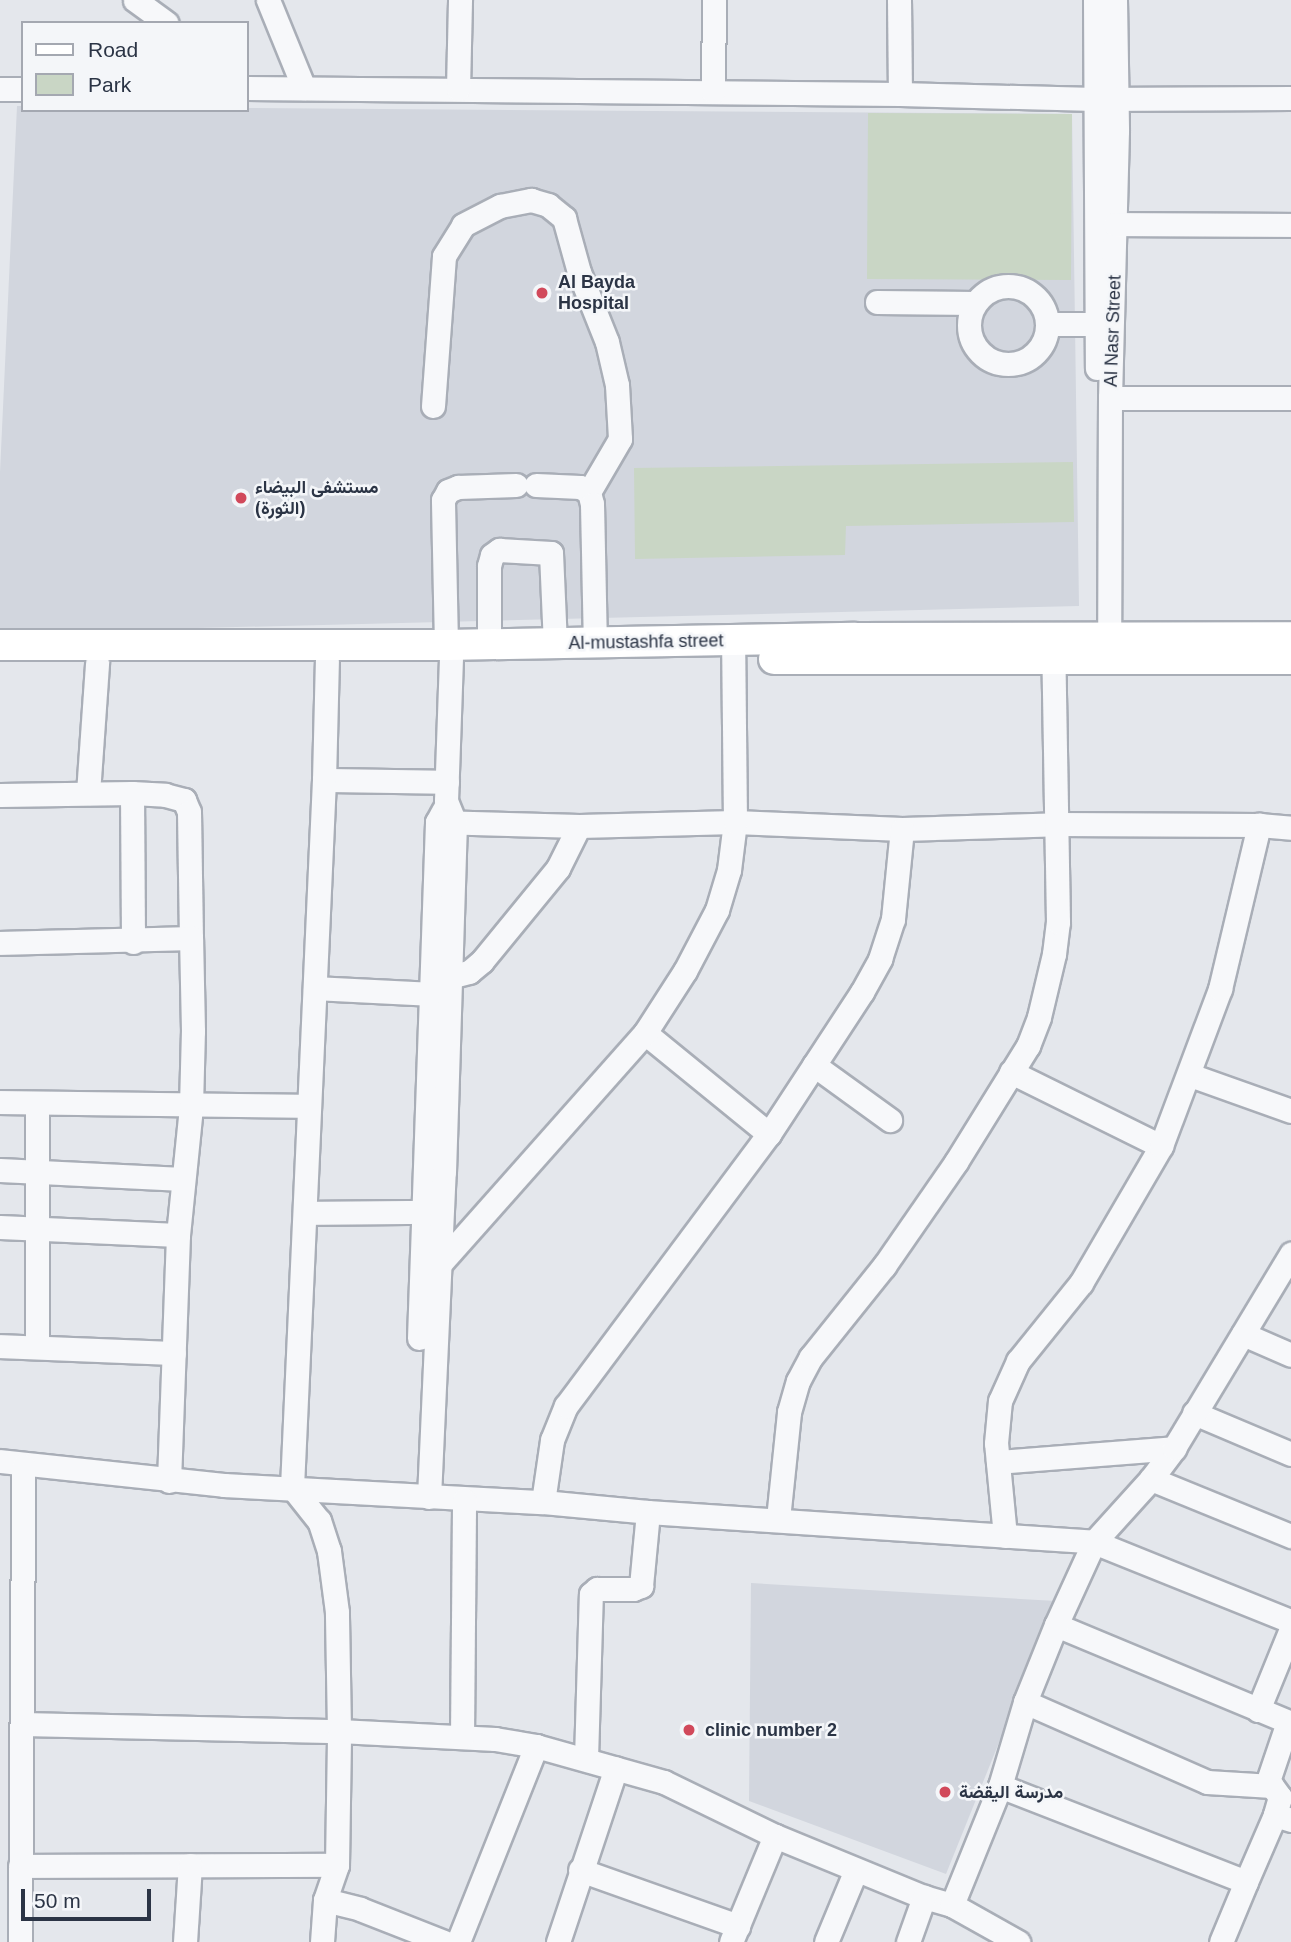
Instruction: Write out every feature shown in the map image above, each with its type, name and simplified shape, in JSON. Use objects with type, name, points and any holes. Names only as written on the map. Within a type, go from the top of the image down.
[{"type":"main road","name":"Al-mustashfa street","points":[[0,645],[449,652],[1053,648],[1291,637]]},
{"type":"main road","name":"Al-mustashfa street","points":[[0,663],[327,661],[449,652],[489,644],[595,643],[733,650]]},
{"type":"main road","name":"Al-mustashfa street","points":[[1105,647],[1291,659]]},
{"type":"street","points":[[135,0],[164,21]]},
{"type":"street","points":[[268,0],[304,88]]},
{"type":"street","points":[[458,89],[460,0]]},
{"type":"street","points":[[713,92],[714,0]]},
{"type":"street","points":[[899,0],[900,94]]},
{"type":"street","name":"Al Nasr Street","points":[[1095,0],[1106,99],[1115,224],[1106,295],[1097,324],[1105,647]]},
{"type":"street","name":"Al Nasr Street","points":[[1105,647],[1110,398],[1106,295],[1106,99],[1115,0]]},
{"type":"street","points":[[251,85],[304,88],[900,94],[1106,99],[1291,98]]},
{"type":"street","points":[[433,406],[444,256],[463,225],[500,206],[531,200],[548,205],[564,218],[579,272],[607,342],[617,385],[620,439],[589,492],[592,504],[595,643]]},
{"type":"street","points":[[1115,224],[1291,225]]},
{"type":"street","points":[[1009,285],[1029,291],[1043,305],[1048,324],[1044,342],[1032,357],[1015,364],[996,363],[980,354],[970,338],[968,320],[975,303],[990,289],[1009,285]]},
{"type":"street","points":[[877,302],[975,303]]},
{"type":"street","points":[[1048,324],[1097,324]]},
{"type":"street","points":[[1110,398],[1291,398]]},
{"type":"street","points":[[421,1497],[444,1172],[449,977],[446,807],[449,652],[443,500],[448,491],[458,487],[580,487],[589,492]]},
{"type":"street","points":[[489,644],[489,566],[492,555],[499,550],[551,553],[555,644]]},
{"type":"street","points":[[778,1519],[789,1412],[798,1381],[811,1357],[884,1266],[957,1162],[1012,1072],[1039,1017],[1054,954],[1058,922],[1053,648]]},
{"type":"street","points":[[438,1266],[645,1033],[685,971],[718,910],[729,870],[735,822],[733,650]]},
{"type":"street","points":[[323,1942],[325,1900],[337,1865],[340,1731],[337,1612],[328,1551],[319,1521],[292,1488],[306,1213],[307,1107],[315,988],[327,661]]},
{"type":"street","points":[[88,793],[97,663]]},
{"type":"street","points":[[324,780],[446,807],[579,826],[735,822],[902,828],[1057,824],[1259,825],[1291,828]]},
{"type":"street","points":[[132,793],[133,942]]},
{"type":"street","points":[[0,795],[132,793],[176,796],[184,800],[190,812],[191,1106],[178,1235],[169,1481]]},
{"type":"street","points":[[421,1497],[424,1212],[432,994],[446,807]]},
{"type":"street","points":[[1005,1536],[996,1443],[1000,1401],[1018,1361],[1081,1283],[1161,1146],[1220,989],[1259,825]]},
{"type":"street","points":[[449,977],[469,972],[482,961],[558,868],[579,826]]},
{"type":"street","points":[[543,1502],[552,1440],[566,1406],[769,1133],[880,959],[893,919],[902,828]]},
{"type":"street","points":[[0,943],[133,942],[191,938]]},
{"type":"street","points":[[315,988],[432,994]]},
{"type":"street","points":[[645,1033],[769,1133]]},
{"type":"street","points":[[814,1065],[890,1120]]},
{"type":"street","points":[[1012,1072],[1161,1146]]},
{"type":"street","points":[[1189,1074],[1291,1111]]},
{"type":"street","points":[[0,1102],[307,1107]]},
{"type":"street","points":[[37,1104],[37,1347]]},
{"type":"street","points":[[0,1170],[183,1179]]},
{"type":"street","points":[[306,1213],[424,1212]]},
{"type":"street","points":[[0,1227],[178,1235]]},
{"type":"street","points":[[951,1905],[1000,1786],[1026,1702],[1056,1625],[1094,1542],[1151,1479],[1174,1448],[1290,1258]]},
{"type":"street","points":[[1243,1334],[1291,1355]]},
{"type":"street","points":[[0,1346],[174,1353]]},
{"type":"street","points":[[1194,1413],[1291,1454]]},
{"type":"street","points":[[998,1462],[1174,1448]]},
{"type":"street","points":[[0,1461],[23,1466],[169,1481],[464,1500],[543,1502],[648,1512],[1094,1542],[1291,1621]]},
{"type":"street","points":[[20,1942],[13,1854],[23,1724],[23,1466]]},
{"type":"street","points":[[1151,1479],[1291,1536]]},
{"type":"street","points":[[462,1737],[464,1500]]},
{"type":"street","points":[[586,1759],[591,1594],[597,1589],[634,1589],[641,1586],[648,1512]]},
{"type":"street","points":[[1056,1625],[1289,1723],[1267,1784]]},
{"type":"street","points":[[1258,1710],[1291,1629]]},
{"type":"street","points":[[1026,1702],[1207,1782],[1272,1786],[1280,1797],[1283,1817],[1246,1882],[1222,1942]]},
{"type":"street","points":[[23,1724],[340,1731],[462,1737],[536,1746],[664,1782],[775,1836],[924,1897],[951,1905],[1004,1938]]},
{"type":"street","points":[[458,1942],[536,1746]]},
{"type":"street","points":[[558,1942],[616,1768]]},
{"type":"street","points":[[1000,1786],[1246,1882]]},
{"type":"street","points":[[580,1870],[735,1934],[775,1836]]},
{"type":"street","points":[[13,1854],[190,1865],[337,1865]]},
{"type":"street","points":[[185,1942],[190,1865]]},
{"type":"street","points":[[826,1942],[856,1870]]},
{"type":"street","points":[[908,1942],[924,1897]]},
{"type":"street","points":[[325,1900],[360,1909],[444,1942]]},
{"type":"shaded area","name":"Al Bayda Hospital","points":[[17,106],[21,106],[21,112],[248,112],[248,108],[1072,114],[1079,606],[0,633],[0,472]]},
{"type":"shaded area","points":[[751,1583],[1056,1601],[946,1874],[749,1801]]},
{"type":"green space","points":[[868,113],[1072,114],[1071,280],[867,279]]},
{"type":"green space","points":[[1073,462],[1074,522],[846,526],[845,555],[635,559],[634,468]]},
{"type":"place","name":"Al Bayda Hospital","points":[[542,293]]},
{"type":"place","name":"مستشفى البيضاء (الثورة)","points":[[241,498]]},
{"type":"place","name":"clinic number 2","points":[[689,1730]]},
{"type":"place","name":"مدرسة اليقضة","points":[[945,1792]]}]
